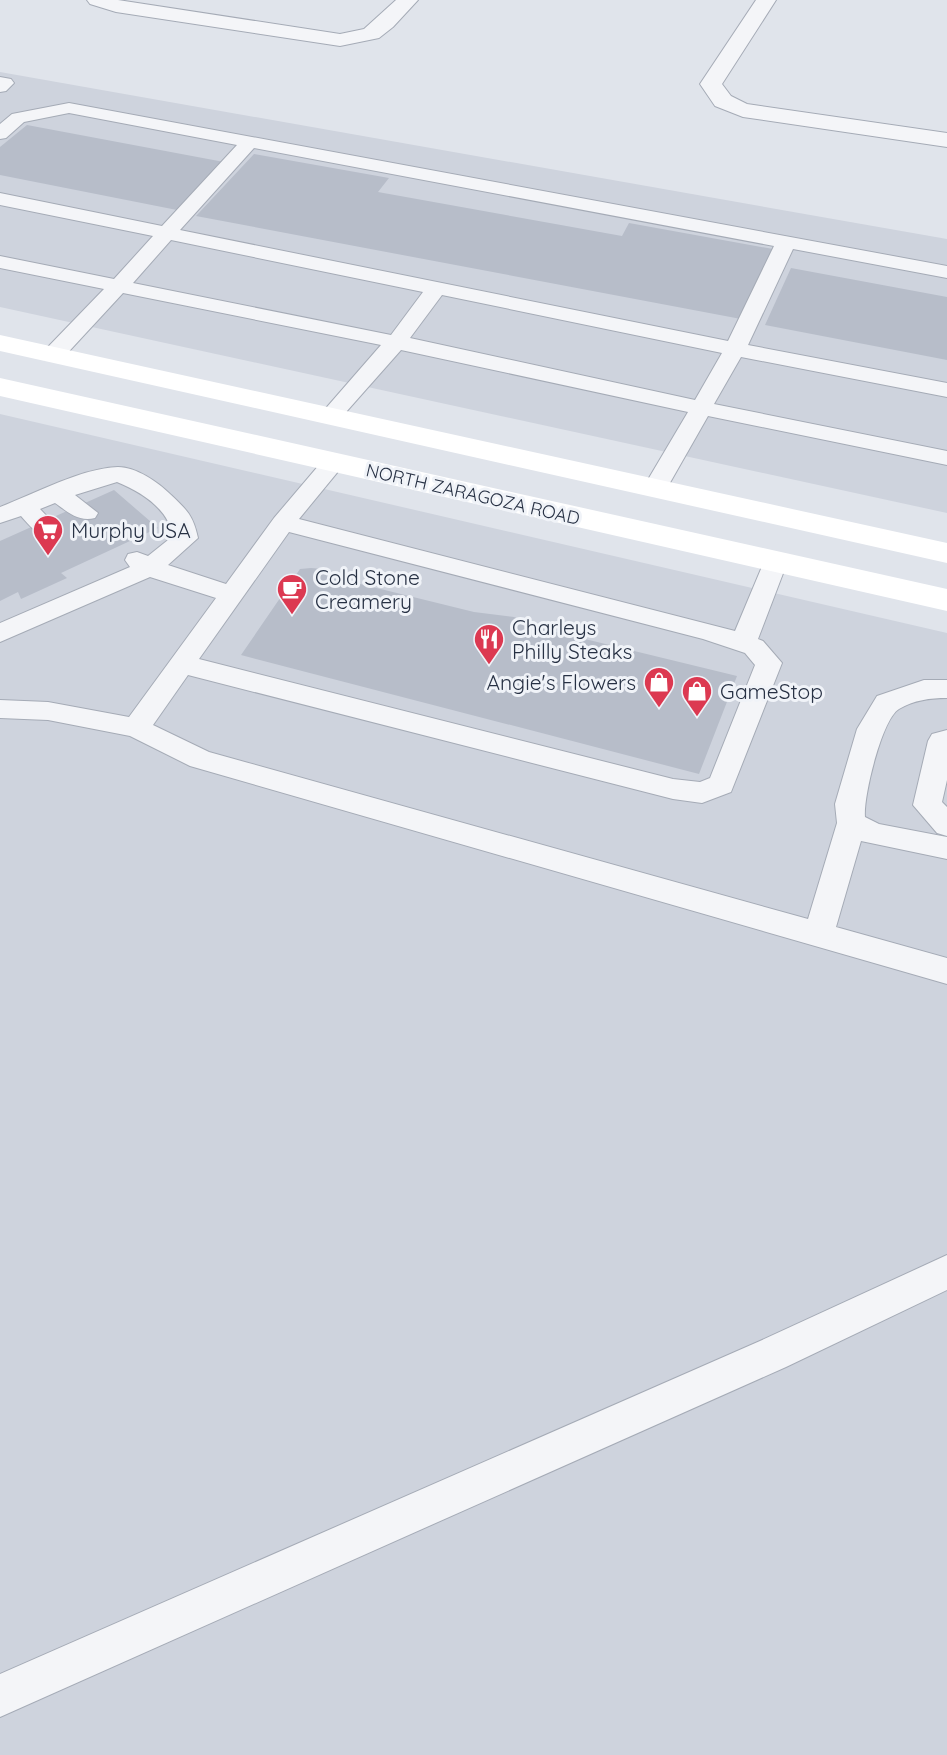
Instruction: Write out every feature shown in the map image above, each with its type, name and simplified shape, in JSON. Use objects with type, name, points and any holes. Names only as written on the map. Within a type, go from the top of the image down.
[{"type":"main road","points":[[0,343],[947,553]]},
{"type":"main road","name":"NORTH ZARAGOZA ROAD","points":[[0,387],[947,600]]},
{"type":"main road","points":[[132,417],[225,416],[286,426],[331,415]]},
{"type":"main road","points":[[333,463],[359,450],[376,447],[528,476],[580,471]]},
{"type":"street","points":[[97,0],[116,6],[340,40],[376,33],[408,0]]},
{"type":"street","points":[[766,0],[711,84],[713,93],[721,101],[743,110],[947,140]]},
{"type":"lane","points":[[0,134],[18,118],[69,108],[947,272]]},
{"type":"lane","points":[[53,355],[121,287],[165,233],[250,142]]},
{"type":"lane","points":[[0,199],[947,390]]},
{"type":"lane","points":[[655,488],[735,349],[786,242]]},
{"type":"lane","points":[[0,262],[947,458]]},
{"type":"lane","points":[[331,415],[396,342],[436,289]]},
{"type":"lane","points":[[136,728],[283,523],[333,463]]},
{"type":"lane","points":[[0,516],[94,479],[120,474],[149,487],[182,519],[186,538],[9,622]]},
{"type":"lane","points":[[57,493],[86,513]]},
{"type":"lane","points":[[24,506],[47,529]]},
{"type":"lane","points":[[182,664],[673,789],[702,793],[721,785],[769,663],[754,647],[697,628],[283,523]]},
{"type":"lane","points":[[139,562],[232,594]]},
{"type":"lane","points":[[743,643],[775,563]]},
{"type":"lane","points":[[819,934],[851,823],[849,804],[871,729],[887,703],[924,689],[947,689]]},
{"type":"lane","points":[[0,709],[48,711],[136,728],[209,762],[947,971]]},
{"type":"lane","points":[[947,740],[942,741],[927,805],[947,825]]},
{"type":"lane","points":[[851,823],[873,834],[947,848]]},
{"type":"lane","points":[[0,1696],[773,1354],[947,1272]]},
{"type":"shaded area","points":[[0,72],[947,239],[947,513],[0,307]]},
{"type":"shaded area","points":[[0,414],[947,633],[947,1755],[0,1755]]},
{"type":"building","points":[[27,125],[224,162],[177,210],[0,175],[0,147]]},
{"type":"building","points":[[254,154],[389,178],[378,192],[622,236],[629,223],[773,249],[741,319],[196,216]]},
{"type":"building","points":[[791,268],[947,297],[947,360],[765,325]]},
{"type":"building","name":"Murphy USA","points":[[114,490],[158,528],[61,573],[67,578],[21,599],[18,592],[0,601],[0,541]]},
{"type":"building","points":[[300,569],[323,569],[340,579],[474,612],[514,617],[552,631],[737,676],[699,774],[241,655]]},
{"type":"place","name":"Murphy USA","points":[[48,557]]},
{"type":"place","name":"Cold Stone Creamery","points":[[292,616]]},
{"type":"place","name":"Charleys Philly Steaks","points":[[489,666]]},
{"type":"place","name":"Angie's Flowers","points":[[659,709]]},
{"type":"place","name":"GameStop","points":[[697,718]]}]
